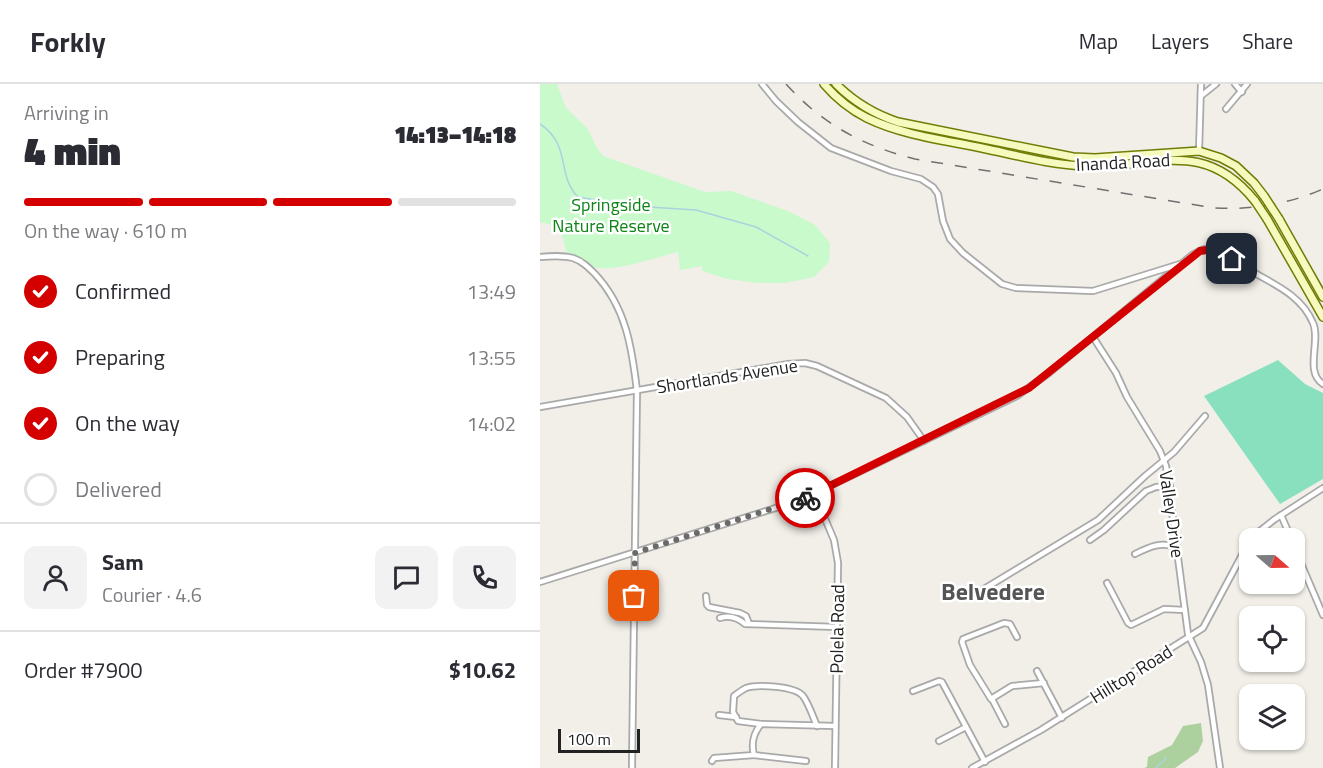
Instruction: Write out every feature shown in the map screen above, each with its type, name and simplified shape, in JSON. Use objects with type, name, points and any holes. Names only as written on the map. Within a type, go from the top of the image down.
[{"type":"main road","name":"Inanda Road","points":[[824,84],[860,114],[894,129],[1069,165],[1099,166],[1179,160],[1212,166],[1240,184],[1255,201],[1268,219],[1323,317]]},
{"type":"main road","name":"Inanda Road","points":[[836,84],[877,114],[898,122],[1039,152],[1066,157],[1095,158],[1199,151],[1221,158],[1236,166],[1264,196],[1323,297]]},
{"type":"street","points":[[762,84],[798,122],[831,148],[921,180],[933,187],[938,194],[943,221],[950,239],[963,253],[1002,284],[1016,288],[1093,291],[1183,264]]},
{"type":"street","points":[[1199,151],[1201,84]]},
{"type":"street","points":[[1201,96],[1216,84]]},
{"type":"street","points":[[1235,84],[1242,92]]},
{"type":"street","points":[[1226,109],[1247,84]]},
{"type":"street","points":[[540,582],[815,495],[924,441],[1029,388],[1200,251],[1214,249],[1286,290],[1302,304],[1314,324],[1317,336],[1315,373],[1319,382],[1323,384]]},
{"type":"street","points":[[540,257],[568,257],[583,262],[609,290],[620,310],[632,344],[637,391],[632,768]]},
{"type":"street","name":"Valley Drive","points":[[1093,338],[1116,373],[1127,397],[1164,459],[1170,486],[1189,638],[1208,685],[1220,768]]},
{"type":"street","name":"Shortlands Avenue","points":[[540,407],[788,364],[809,363],[886,398],[907,417],[924,441]]},
{"type":"street","points":[[979,592],[1098,520],[1174,452],[1205,416]]},
{"type":"street","points":[[1090,540],[1146,491],[1156,487],[1170,486]]},
{"type":"street","name":"Hilltop Road","points":[[1264,528],[1323,488]]},
{"type":"street","name":"Polela Road","points":[[815,495],[837,548],[835,768]]},
{"type":"street","points":[[1281,515],[1287,528]]},
{"type":"street","points":[[1135,554],[1154,544],[1163,543],[1177,547]]},
{"type":"street","name":"Hilltop Road","points":[[972,768],[1062,718],[1205,626],[1239,560]]},
{"type":"street","points":[[1305,573],[1323,615]]},
{"type":"street","points":[[1107,583],[1131,625],[1158,611],[1185,610]]},
{"type":"street","points":[[706,596],[709,607],[740,613],[746,616],[749,624]]},
{"type":"street","points":[[720,618],[734,617],[749,624],[837,627]]},
{"type":"street","points":[[1005,724],[970,665],[962,642],[963,639],[1004,623],[1010,624],[1017,637]]},
{"type":"street","points":[[1037,671],[1062,718]]},
{"type":"street","points":[[912,691],[939,681],[942,682],[985,762]]},
{"type":"street","points":[[992,699],[1012,686],[1044,683]]},
{"type":"street","points":[[817,726],[803,696],[798,692],[776,687],[748,687],[734,696],[733,712],[738,721],[761,724],[817,726],[835,726]]},
{"type":"street","points":[[720,715],[736,717]]},
{"type":"street","points":[[754,755],[752,739],[761,724]]},
{"type":"street","points":[[939,741],[966,727]]},
{"type":"street","points":[[712,761],[714,758],[754,755],[806,761]]},
{"type":"green space","name":"Springside Nature Reserve","points":[[540,84],[557,84],[566,108],[587,128],[603,156],[705,192],[731,191],[788,211],[815,225],[830,243],[829,262],[814,277],[785,283],[758,283],[727,279],[702,271],[702,266],[680,270],[678,252],[612,268],[594,267],[579,260],[566,251],[560,227],[540,222]]},
{"type":"green space","points":[[1278,360],[1305,384],[1323,393],[1323,479],[1280,504],[1204,396]]},
{"type":"green space","points":[[1201,723],[1203,741],[1198,752],[1175,768],[1144,768],[1147,767],[1148,757],[1172,745],[1183,726]]},
{"type":"waterway","points":[[540,124],[556,141],[567,179],[578,197],[633,206],[696,210],[756,227],[808,256]]},
{"type":"waterway","points":[[1156,768],[1166,758]]},
{"type":"railway","points":[[786,84],[814,111],[844,132],[896,154],[915,159],[1214,208],[1270,205],[1297,199],[1323,189]]},
{"type":"way so far","points":[[634,596],[635,553],[805,498]]},
{"type":"district","name":"Belvedere","points":[[993,591]]},
{"type":"route","points":[[805,498],[1029,388],[1183,264],[1191,255],[1204,249],[1214,249],[1232,259]]}]
